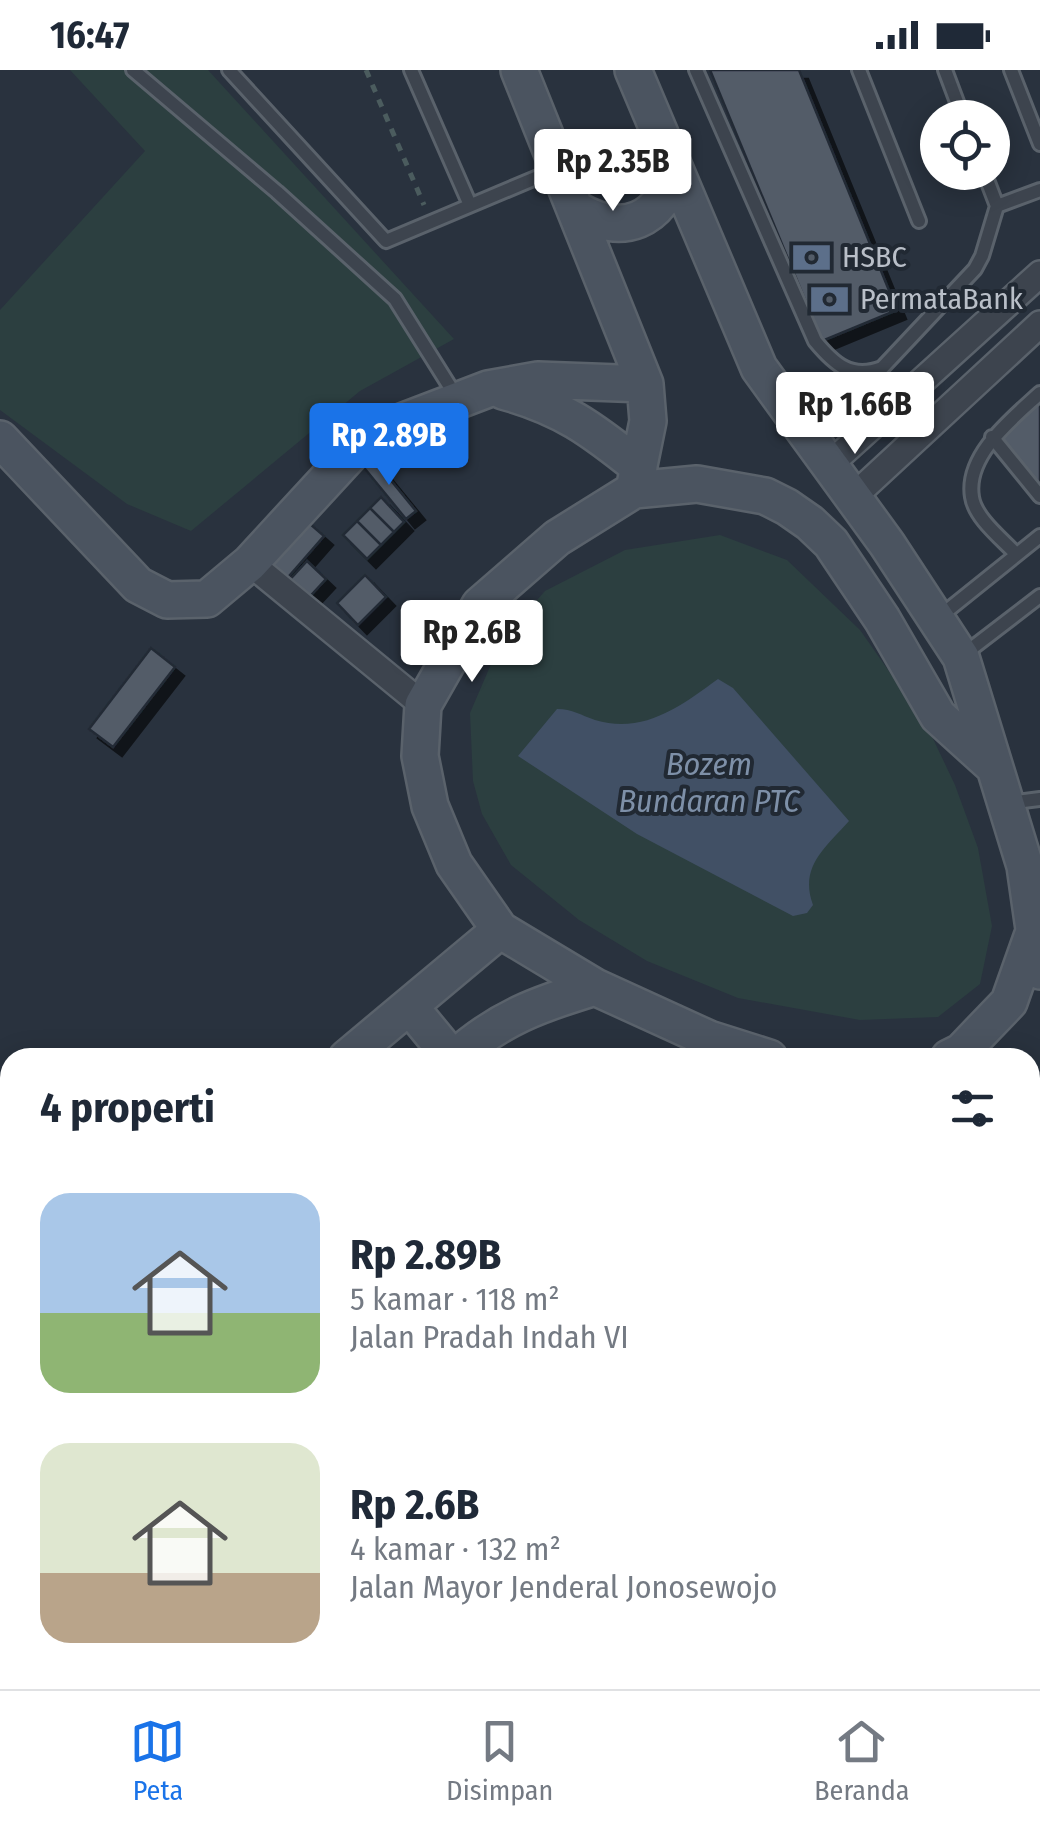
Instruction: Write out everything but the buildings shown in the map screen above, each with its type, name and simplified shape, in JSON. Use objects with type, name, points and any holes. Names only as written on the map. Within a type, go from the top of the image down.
[{"type":"main road","points":[[519,70],[646,384],[648,421],[636,478],[557,538],[480,605],[423,706],[420,756],[430,806],[454,864],[500,930],[595,987],[737,1048]]},
{"type":"main road","points":[[633,70],[759,368],[961,656],[996,768]]},
{"type":"main road","points":[[576,210],[596,221],[616,224],[638,220],[656,208],[669,190],[674,169]]},
{"type":"main road","points":[[0,438],[138,585],[167,600],[207,599],[250,563],[355,449],[399,424],[492,388],[538,380],[646,384]]},
{"type":"main road","points":[[492,388],[546,403],[584,424],[636,478],[764,496],[810,523],[831,543],[882,619],[938,716],[996,768],[1023,801],[1032,870],[1032,936],[1040,970]]},
{"type":"main road","points":[[360,1048],[500,930]]},
{"type":"main road","points":[[966,1048],[1009,1002],[1032,936]]},
{"type":"main road","points":[[465,1048],[481,1034],[532,1006],[595,987]]},
{"type":"main road","points":[[410,1007],[445,1048]]},
{"type":"street","points":[[828,466],[1040,274]]},
{"type":"street","points":[[852,498],[1040,324]]},
{"type":"street","points":[[250,563],[423,706]]},
{"type":"lane","points":[[133,70],[277,192],[395,300],[458,400]]},
{"type":"lane","points":[[229,70],[386,241],[559,168]]},
{"type":"lane","points":[[411,70],[470,205]]},
{"type":"lane","points":[[696,70],[814,341],[838,367],[867,374],[882,368],[975,268],[997,206],[991,190]]},
{"type":"lane","points":[[859,70],[919,221]]},
{"type":"lane","points":[[944,70],[956,100]]},
{"type":"lane","points":[[1010,70],[1040,144]]},
{"type":"lane","points":[[997,206],[1040,190]]},
{"type":"lane","points":[[1016,554],[982,516],[972,497],[975,474],[992,437],[1040,393]]},
{"type":"lane","points":[[992,437],[1040,496]]},
{"type":"lane","points":[[938,618],[1040,536]]},
{"type":"lane","points":[[961,656],[1040,596]]},
{"type":"path","points":[[366,70],[432,222]]},
{"type":"shaded area","points":[[70,70],[208,70],[454,339],[360,391],[191,531],[127,504],[0,410],[0,310],[145,151]]},
{"type":"shaded area","points":[[720,535],[787,560],[860,630],[926,724],[955,785],[978,848],[992,926],[980,984],[938,1017],[860,1020],[738,998],[647,961],[579,920],[511,865],[482,814],[473,781],[470,713],[501,641],[545,591],[625,550]]},
{"type":"water","name":"Bozem Bundaran PTC","points":[[718,679],[733,688],[849,821],[823,849],[812,869],[809,880],[813,905],[807,913],[793,916],[637,834],[518,756],[557,709],[613,724],[629,724],[675,708]]},
{"type":"place","name":"HSBC","points":[[812,257]]},
{"type":"place","name":"PermataBank","points":[[830,299]]}]
